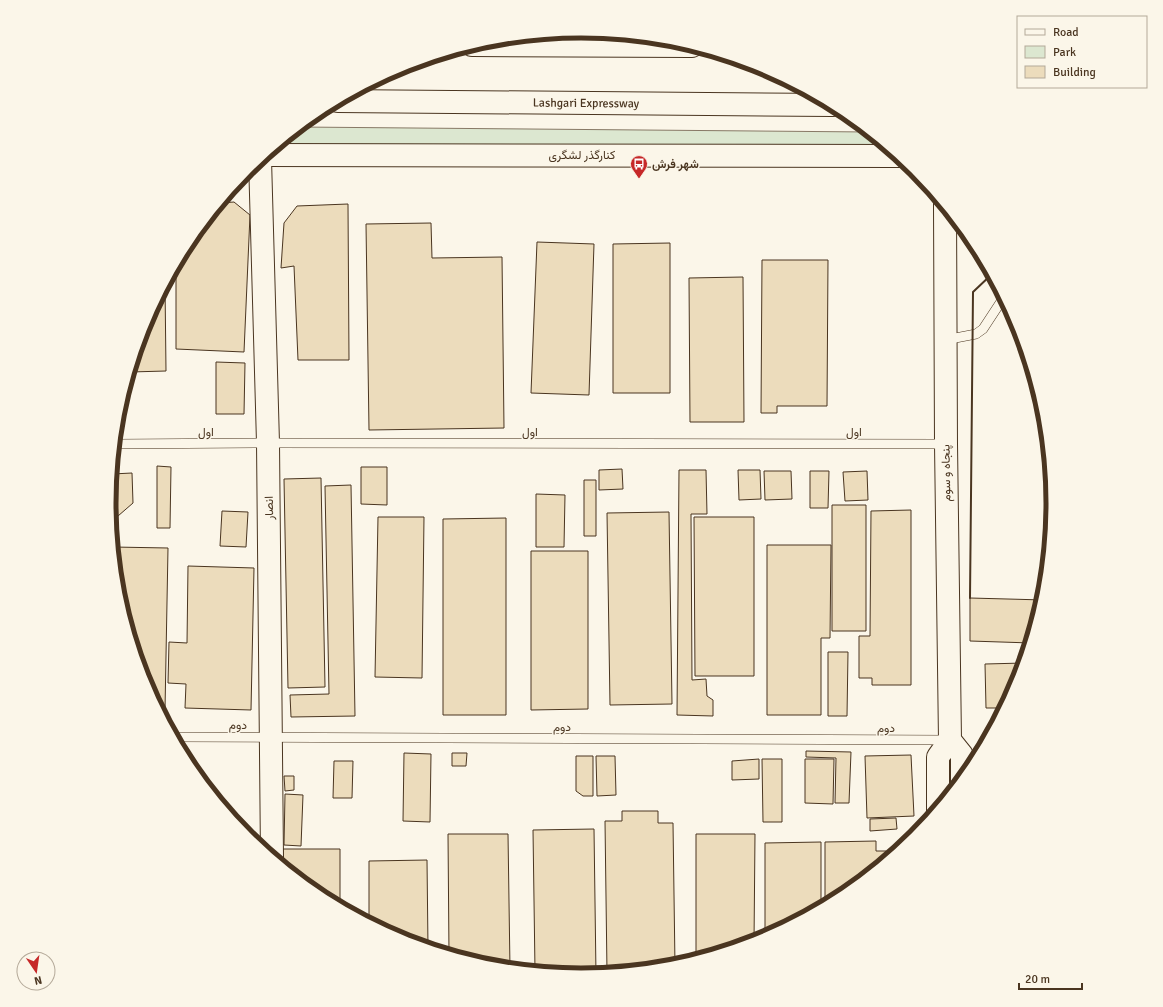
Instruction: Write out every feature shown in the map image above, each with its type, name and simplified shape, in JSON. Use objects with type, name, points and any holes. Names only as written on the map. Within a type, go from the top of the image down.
[{"type":"main road","points":[[502,45],[665,46]]},
{"type":"main road","name":"Lashgari Expressway","points":[[349,100],[822,105]]},
{"type":"main road","name":"کنارگذر لشگری","points":[[274,155],[890,156]]},
{"type":"main road","name":"انصار","points":[[260,167],[268,443],[272,850]]},
{"type":"main road","name":"پنجاه و سوم","points":[[945,213],[945,340],[950,740]]},
{"type":"main road","points":[[938,802],[938,757],[950,740],[962,755],[962,772]]},
{"type":"lane","points":[[945,340],[976,334],[983,329],[1001,302]]},
{"type":"lane","name":"اول","points":[[120,444],[946,444]]},
{"type":"lane","name":"دوم","points":[[178,736],[271,738],[950,740]]},
{"type":"green space","points":[[308,127],[862,132],[879,146],[285,145]]},
{"type":"building","points":[[227,202],[234,202],[250,215],[244,352],[176,349],[176,275],[194,245],[212,220]]},
{"type":"building","points":[[348,204],[349,360],[298,360],[294,266],[281,268],[284,223],[297,206]]},
{"type":"building","points":[[431,223],[432,258],[502,257],[504,428],[369,430],[366,224]]},
{"type":"building","points":[[537,242],[594,244],[589,395],[531,393]]},
{"type":"building","points":[[670,243],[670,393],[613,393],[613,244]]},
{"type":"building","points":[[762,260],[828,260],[827,406],[777,406],[777,413],[761,413]]},
{"type":"building","points":[[743,277],[744,422],[690,422],[689,278]]},
{"type":"building","points":[[165,296],[166,371],[135,372],[151,325]]},
{"type":"building","points":[[216,362],[245,363],[244,414],[216,414]]},
{"type":"building","points":[[157,466],[171,467],[170,528],[157,528]]},
{"type":"building","points":[[361,467],[387,467],[387,505],[361,504]]},
{"type":"building","points":[[622,469],[623,489],[599,490],[599,470]]},
{"type":"building","points":[[679,470],[706,470],[707,514],[691,514],[692,680],[706,679],[707,696],[713,700],[713,716],[677,715]]},
{"type":"building","points":[[738,470],[760,470],[761,499],[739,500]]},
{"type":"building","points":[[764,471],[791,471],[792,499],[765,500]]},
{"type":"building","points":[[810,471],[829,471],[828,508],[810,508]]},
{"type":"building","points":[[867,471],[868,500],[845,501],[843,472]]},
{"type":"building","points":[[132,473],[133,503],[118,516],[116,516],[116,504],[117,474]]},
{"type":"building","points":[[321,478],[325,687],[288,688],[284,479]]},
{"type":"building","points":[[584,480],[596,480],[596,536],[584,536]]},
{"type":"building","points":[[351,485],[355,716],[291,717],[290,695],[329,694],[325,486]]},
{"type":"building","points":[[536,494],[565,495],[564,547],[536,547]]},
{"type":"building","points":[[832,505],[866,505],[866,631],[832,631]]},
{"type":"building","points":[[911,510],[911,685],[872,685],[872,678],[859,678],[859,636],[870,636],[871,511]]},
{"type":"building","points":[[222,511],[248,512],[246,547],[220,546]]},
{"type":"building","points":[[669,512],[672,704],[610,705],[607,513]]},
{"type":"building","points":[[378,517],[424,517],[422,678],[375,677]]},
{"type":"building","points":[[694,517],[754,517],[754,676],[695,676]]},
{"type":"building","points":[[506,518],[506,715],[443,715],[443,519]]},
{"type":"building","points":[[767,545],[831,545],[830,638],[821,638],[821,715],[767,715]]},
{"type":"building","points":[[118,547],[168,548],[165,710],[151,682],[132,624],[125,594]]},
{"type":"building","points":[[531,551],[588,551],[588,709],[531,710]]},
{"type":"building","points":[[188,566],[254,568],[251,710],[185,708],[186,684],[168,683],[169,642],[187,643]]},
{"type":"building","points":[[970,598],[1037,600],[1025,643],[970,641]]},
{"type":"building","points":[[828,652],[848,652],[847,716],[828,716]]},
{"type":"building","points":[[1019,663],[1012,682],[999,708],[986,708],[985,664]]},
{"type":"building","points":[[806,751],[851,752],[849,803],[835,803],[836,758],[806,757]]},
{"type":"building","points":[[404,753],[431,754],[430,822],[403,821]]},
{"type":"building","points":[[452,753],[467,753],[466,766],[452,766]]},
{"type":"building","points":[[911,755],[914,816],[867,818],[865,756]]},
{"type":"building","points":[[576,756],[593,756],[593,796],[583,796],[576,791]]},
{"type":"building","points":[[596,756],[615,756],[616,795],[597,796]]},
{"type":"building","points":[[759,759],[759,779],[732,780],[732,761]]},
{"type":"building","points":[[762,759],[782,759],[782,822],[763,822]]},
{"type":"building","points":[[805,759],[834,759],[833,804],[805,803]]},
{"type":"building","points":[[334,761],[353,761],[352,798],[333,798]]},
{"type":"building","points":[[284,776],[294,776],[294,790],[285,791]]},
{"type":"building","points":[[285,794],[303,795],[301,846],[284,845]]},
{"type":"building","points":[[622,811],[658,811],[658,823],[673,823],[675,959],[642,965],[607,968],[605,821],[622,821]]},
{"type":"building","points":[[896,818],[897,829],[870,831],[870,819]]},
{"type":"building","points":[[594,829],[596,969],[535,966],[533,830]]},
{"type":"building","points":[[448,834],[508,834],[510,963],[449,949]]},
{"type":"building","points":[[696,834],[755,834],[754,936],[696,954]]},
{"type":"building","points":[[876,841],[876,851],[886,851],[886,855],[865,873],[825,900],[825,842]]},
{"type":"building","points":[[821,842],[821,903],[765,932],[765,843]]},
{"type":"building","points":[[283,849],[340,849],[340,901],[298,873],[283,860]]},
{"type":"building","points":[[427,860],[428,943],[403,934],[369,917],[369,861]]},
{"type":"wall","points":[[970,598],[973,292],[988,277]]},
{"type":"place","name":"شهر فرش","points":[[639,179]]}]
